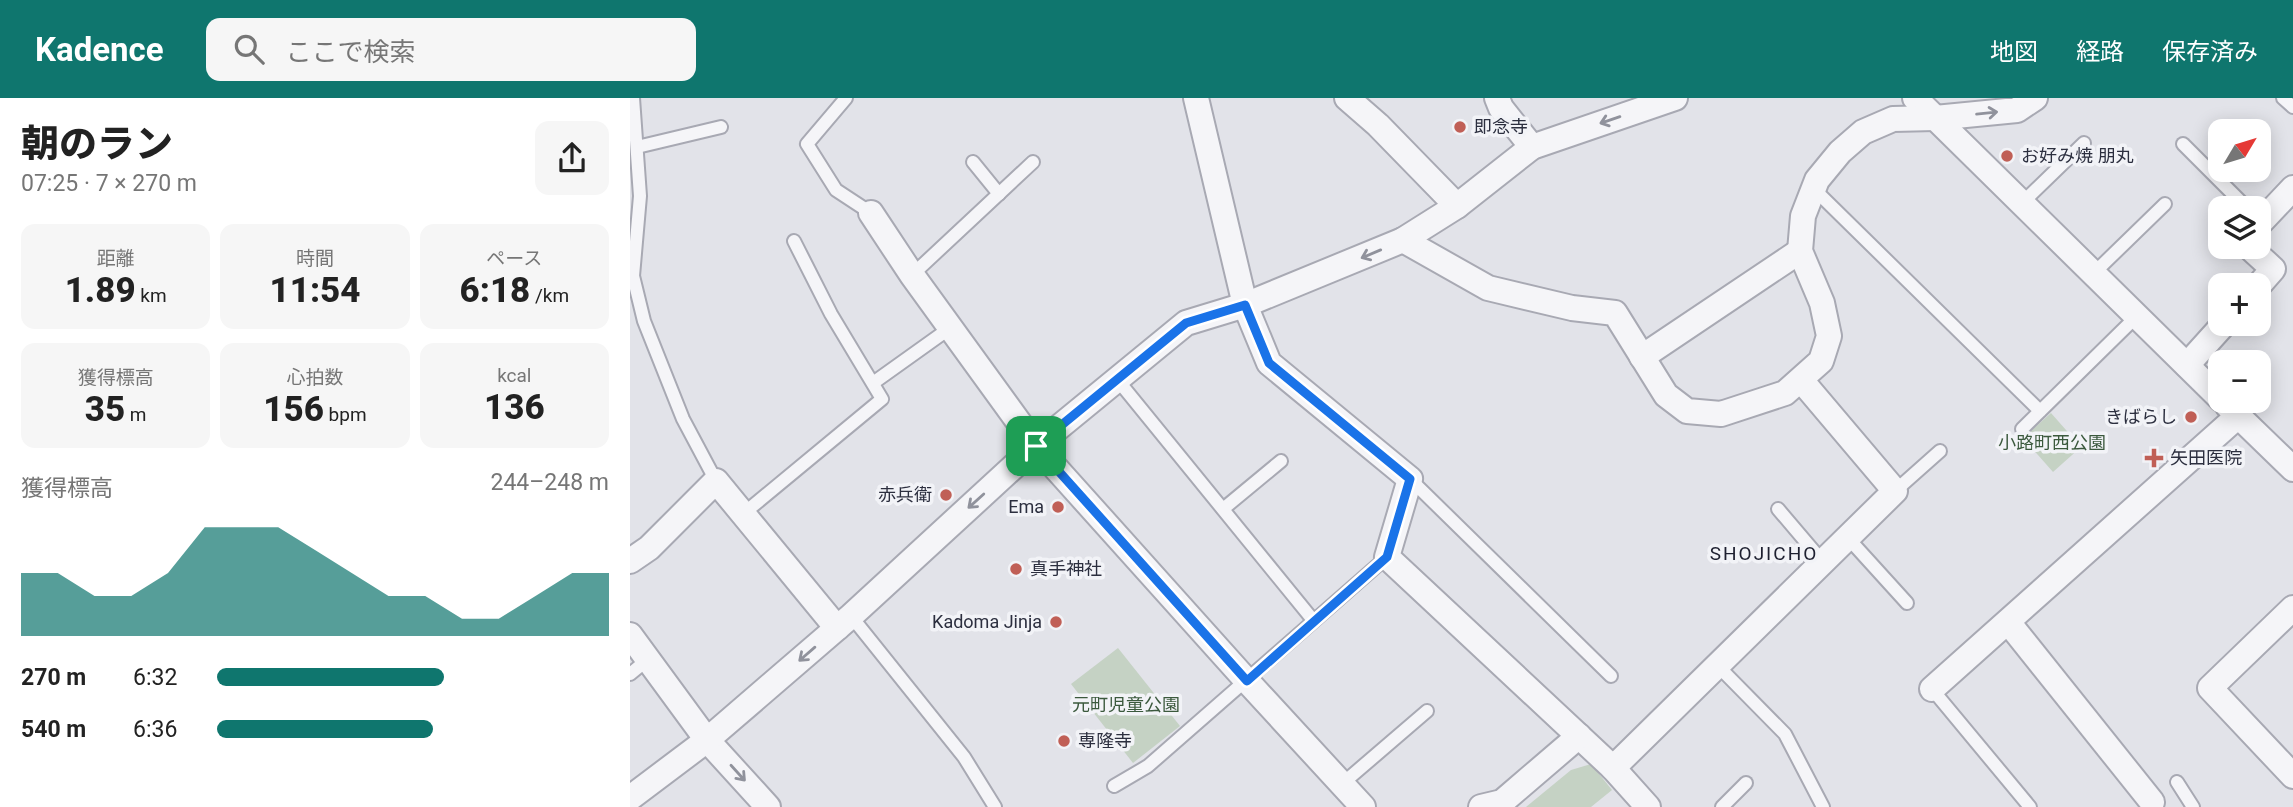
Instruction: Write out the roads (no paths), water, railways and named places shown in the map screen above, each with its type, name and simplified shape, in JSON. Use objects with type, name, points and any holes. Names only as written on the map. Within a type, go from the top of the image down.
[{"type":"street","points":[[1196,98],[1245,305],[1269,363],[1410,479],[1387,557],[1613,768],[1648,807]]},
{"type":"street","points":[[1347,98],[1378,125],[1457,206]]},
{"type":"street","points":[[1497,98],[1501,108],[1532,147]]},
{"type":"street","points":[[630,798],[707,740],[844,622],[1036,446],[1186,323],[1245,305],[1403,240],[1457,206],[1532,147],[1675,98]]},
{"type":"street","points":[[1915,98],[2208,386]]},
{"type":"street","points":[[1403,240],[1488,288],[1572,308],[1615,313],[1666,395],[1687,411],[1721,414],[1785,393],[1821,362],[1829,336],[1822,303],[1800,251],[1803,216],[1818,180],[1840,152],[1863,132],[1893,119],[2017,110],[2035,98]]},
{"type":"street","points":[[2271,206],[2293,188]]},
{"type":"street","points":[[871,213],[912,275],[1036,446],[1363,807]]},
{"type":"street","points":[[1642,357],[1800,251]]},
{"type":"street","points":[[2262,259],[2273,269],[2270,273]]},
{"type":"street","points":[[2187,365],[2213,336]]},
{"type":"street","points":[[1613,768],[1895,491],[1801,380]]},
{"type":"street","points":[[1932,689],[2008,622],[2219,413]]},
{"type":"street","points":[[2235,413],[2293,469]]},
{"type":"street","points":[[630,561],[649,548],[716,481],[743,514],[844,622]]},
{"type":"street","points":[[2293,608],[2210,688],[2293,776]]},
{"type":"street","points":[[2008,622],[2152,802]]},
{"type":"street","points":[[630,635],[639,667],[768,807]]},
{"type":"street","points":[[1481,807],[1502,802],[1579,736]]},
{"type":"lane","points":[[633,98],[640,196],[633,276],[644,321],[683,419],[716,481]]},
{"type":"lane","points":[[846,98],[807,144],[836,190],[871,213]]},
{"type":"lane","points":[[2283,98],[2293,107]]},
{"type":"lane","points":[[637,147],[721,127]]},
{"type":"lane","points":[[2022,203],[2084,143]]},
{"type":"lane","points":[[2183,144],[2234,196]]},
{"type":"lane","points":[[973,162],[999,194]]},
{"type":"lane","points":[[912,275],[1034,162]]},
{"type":"lane","points":[[1814,189],[2040,411]]},
{"type":"lane","points":[[2094,274],[2165,204]]},
{"type":"lane","points":[[743,514],[882,400],[831,314],[794,241]]},
{"type":"lane","points":[[2022,429],[2137,316]]},
{"type":"lane","points":[[873,383],[950,328]]},
{"type":"lane","points":[[1116,378],[1313,620]]},
{"type":"lane","points":[[1895,491],[1940,452]]},
{"type":"lane","points":[[1223,509],[1281,461]]},
{"type":"lane","points":[[1410,479],[1611,676]]},
{"type":"lane","points":[[1778,509],[1823,562]]},
{"type":"lane","points":[[1848,538],[1907,603]]},
{"type":"lane","points":[[1114,786],[1148,766],[1387,557]]},
{"type":"lane","points":[[844,622],[964,758],[995,807]]},
{"type":"lane","points":[[1717,666],[1785,734],[1823,807]]},
{"type":"lane","points":[[1932,689],[2030,807]]},
{"type":"lane","points":[[1342,784],[1427,711]]},
{"type":"lane","points":[[2177,782],[2193,807]]},
{"type":"lane","points":[[1722,807],[1746,783]]},
{"type":"place","name":"即念寺","points":[[1460,127]]},
{"type":"place","name":"お好み焼 朋丸","points":[[2007,156]]},
{"type":"place","name":"きばらし","points":[[2191,417]]},
{"type":"place","name":"矢田医院","points":[[2154,458]]},
{"type":"place","name":"赤兵衛","points":[[946,495]]},
{"type":"place","name":"Ema","points":[[1058,507]]},
{"type":"place","name":"真手神社","points":[[1016,569]]},
{"type":"place","name":"Kadoma Jinja","points":[[1056,622]]},
{"type":"place","name":"専隆寺","points":[[1064,741]]},
{"type":"district","name":"SHOJICHO","points":[[1764,553]]},
{"type":"park label","name":"小路町西公園","points":[[2052,443]]},
{"type":"park label","name":"元町児童公園","points":[[1126,705]]}]
